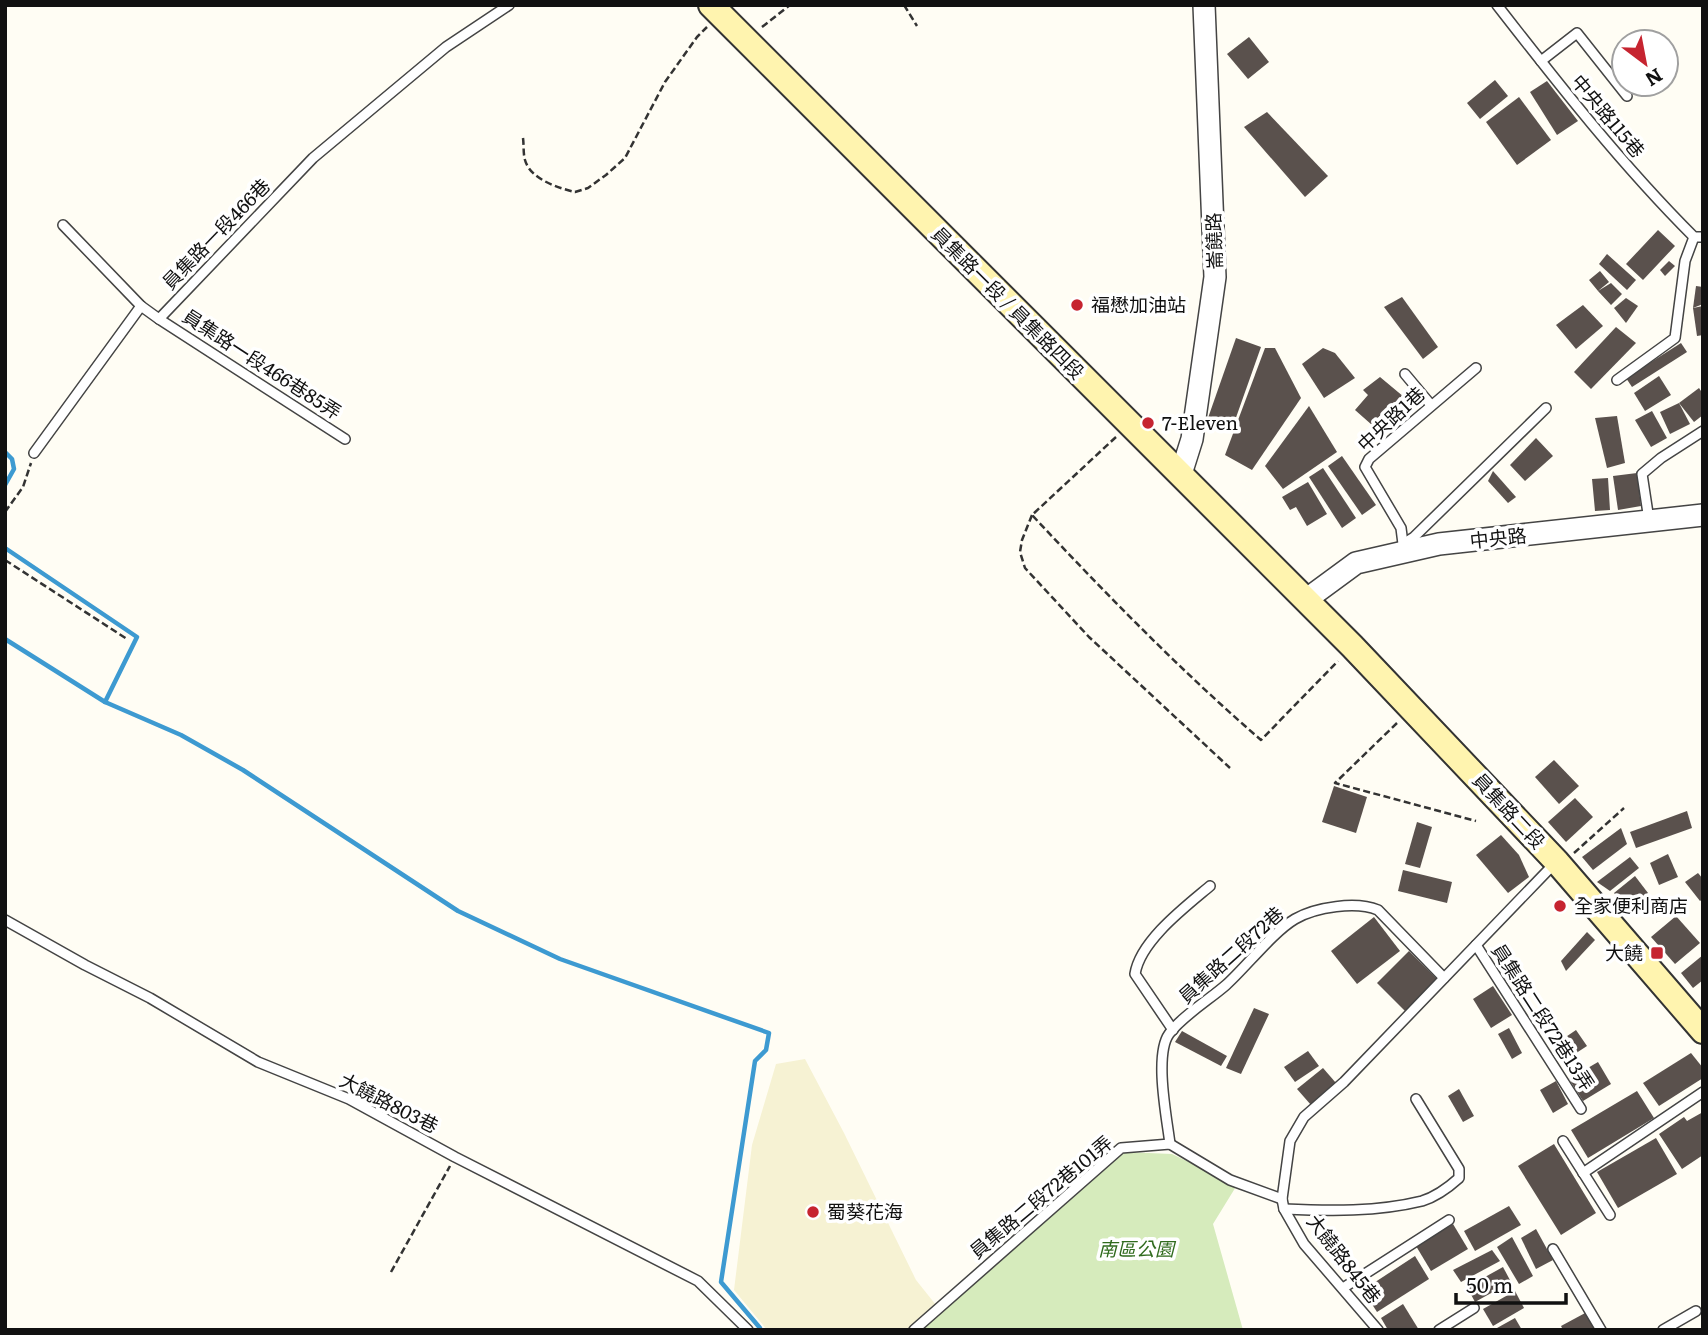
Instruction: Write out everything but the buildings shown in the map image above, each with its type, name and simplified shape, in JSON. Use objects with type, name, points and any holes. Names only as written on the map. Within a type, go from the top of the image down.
[{"type":"main road","name":"員集路一段 / 員集路四段","points":[[715,10],[1307,599]]},
{"type":"main road","name":"員集路二段","points":[[1307,599],[1557,862],[1703,1031]]},
{"type":"street","name":"崙饒路","points":[[1181,474],[1192,439],[1215,277],[1204,5]]},
{"type":"street","name":"中央路","points":[[1307,599],[1356,564],[1404,548],[1703,515]]},
{"type":"lane","name":"員集路一段466巷","points":[[63,225],[141,306],[159,319],[313,158],[446,47],[509,5]]},
{"type":"lane","name":"中央路115巷","points":[[1497,5],[1610,148],[1649,192],[1698,237]]},
{"type":"lane","points":[[1541,61],[1577,33],[1610,75]]},
{"type":"lane","points":[[1616,380],[1675,338],[1685,261],[1698,237]]},
{"type":"lane","points":[[34,453],[141,306]]},
{"type":"lane","name":"員集路一段466巷85弄","points":[[159,319],[345,439]]},
{"type":"lane","name":"中央路1巷","points":[[1404,548],[1401,528],[1365,467],[1369,458],[1476,368]]},
{"type":"lane","points":[[1405,373],[1431,405]]},
{"type":"lane","points":[[1404,548],[1546,408]]},
{"type":"lane","points":[[1649,521],[1642,474],[1661,458],[1703,431]]},
{"type":"lane","points":[[1283,1204],[1290,1141],[1304,1117],[1344,1082],[1557,862]]},
{"type":"lane","points":[[1173,1030],[1135,974],[1137,963],[1145,949],[1176,915],[1210,886]]},
{"type":"lane","name":"員集路二段72巷","points":[[1170,1144],[1163,1089],[1163,1049],[1169,1034],[1296,919],[1339,905],[1366,905],[1378,909],[1444,978]]},
{"type":"lane","name":"大饒路803巷","points":[[5,920],[150,998],[258,1062],[349,1099],[454,1157],[698,1281],[748,1330]]},
{"type":"lane","name":"員集路二段72巷13弄","points":[[1476,945],[1581,1109]]},
{"type":"lane","points":[[1583,1172],[1703,1093]]},
{"type":"lane","points":[[1170,1144],[1230,1180],[1283,1204],[1342,1212],[1424,1200],[1460,1178],[1459,1169],[1416,1099]]},
{"type":"lane","points":[[1563,1141],[1610,1215]]},
{"type":"lane","name":"員集路二段72巷101弄","points":[[914,1330],[1121,1148],[1170,1144]]},
{"type":"lane","name":"大饒路845巷","points":[[1283,1204],[1304,1244],[1378,1330]]},
{"type":"lane","points":[[1343,1288],[1449,1220]]},
{"type":"lane","points":[[1553,1249],[1601,1330]]},
{"type":"lane","points":[[1439,1330],[1474,1308]]},
{"type":"lane","points":[[1663,1330],[1696,1311]]},
{"type":"path","points":[[744,40],[790,5]]},
{"type":"path","points":[[904,5],[917,26]]},
{"type":"path","points":[[523,138],[525,161],[530,170],[541,179],[575,192],[588,188],[625,158],[665,82],[715,10]]},
{"type":"path","points":[[1129,424],[1032,515],[1021,540],[1020,552],[1026,568],[1089,637],[1230,768]]},
{"type":"path","points":[[5,512],[23,487],[34,453]]},
{"type":"path","points":[[1032,515],[1194,679],[1261,740],[1352,646]]},
{"type":"path","points":[[5,560],[127,639]]},
{"type":"path","points":[[1412,708],[1335,783],[1476,821]]},
{"type":"path","points":[[1557,862],[1573,853],[1624,808]]},
{"type":"path","points":[[391,1272],[454,1157]]},
{"type":"shaded area","name":"蜀葵花海","points":[[805,1059],[916,1280],[936,1305],[907,1330],[767,1330],[734,1290],[752,1145],[776,1064]]},
{"type":"green space","name":"南區公園","points":[[1125,1152],[1172,1154],[1237,1185],[1213,1224],[1243,1330],[922,1330]]},
{"type":"waterway","points":[[5,452],[12,459],[14,469],[5,485]]},
{"type":"waterway","points":[[5,548],[137,637],[105,702],[181,735],[243,770],[458,911],[560,959],[769,1033],[766,1050],[755,1061],[721,1282],[759,1330]]},
{"type":"waterway","points":[[5,639],[105,702]]},
{"type":"place","name":"福懋加油站","points":[[1077,305]]},
{"type":"place","name":"7-Eleven","points":[[1148,423]]},
{"type":"place","name":"全家便利商店","points":[[1560,906]]},
{"type":"place","name":"大饒","points":[[1657,953]]},
{"type":"place","name":"蜀葵花海","points":[[813,1212]]}]
